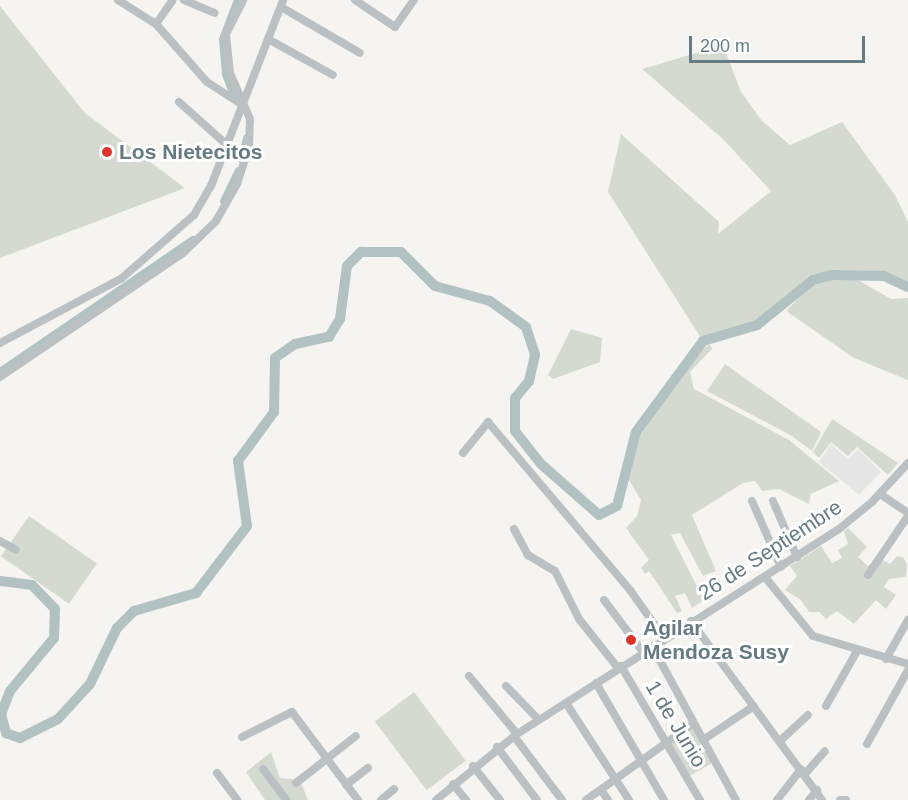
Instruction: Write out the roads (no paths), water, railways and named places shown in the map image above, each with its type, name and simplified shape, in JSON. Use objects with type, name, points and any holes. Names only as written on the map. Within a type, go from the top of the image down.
[{"type":"street","points":[[118,0],[156,24],[207,82],[242,104]]},
{"type":"street","points":[[156,24],[173,0]]},
{"type":"street","points":[[184,0],[214,13]]},
{"type":"street","points":[[0,343],[89,308],[197,243],[216,221],[237,184],[249,147],[250,118],[230,73],[226,34],[243,0]]},
{"type":"street","points":[[355,0],[395,27],[414,0]]},
{"type":"street","points":[[0,377],[89,308],[188,222],[211,186],[282,2],[360,54]]},
{"type":"street","points":[[268,39],[333,75]]},
{"type":"street","points":[[179,102],[226,144]]},
{"type":"street","points":[[463,453],[488,422],[630,590],[664,638]]},
{"type":"street","name":"26 de Septiembre","points":[[436,800],[497,747],[651,646],[797,557],[880,494],[908,463]]},
{"type":"street","points":[[868,575],[908,515],[880,494]]},
{"type":"street","points":[[752,501],[781,567]]},
{"type":"street","points":[[773,501],[797,557]]},
{"type":"street","name":"1 de Junio","points":[[514,530],[528,555],[555,572],[579,619],[620,667],[700,800]]},
{"type":"street","points":[[0,541],[16,550]]},
{"type":"street","points":[[765,577],[813,636],[857,651],[908,664]]},
{"type":"street","points":[[604,600],[643,652]]},
{"type":"street","points":[[886,659],[908,620]]},
{"type":"street","points":[[691,621],[817,790],[822,800]]},
{"type":"street","points":[[651,646],[736,800]]},
{"type":"street","points":[[826,706],[857,651]]},
{"type":"street","points":[[867,744],[908,670]]},
{"type":"street","points":[[469,676],[562,800]]},
{"type":"street","points":[[596,683],[664,800]]},
{"type":"street","points":[[506,686],[539,720]]},
{"type":"street","points":[[566,703],[617,778],[629,800]]},
{"type":"street","points":[[703,740],[754,706]]},
{"type":"street","points":[[242,737],[289,711],[358,800]]},
{"type":"street","points":[[780,741],[808,715]]},
{"type":"street","points":[[586,800],[693,724]]},
{"type":"street","points":[[296,783],[356,736]]},
{"type":"street","points":[[497,747],[537,800]]},
{"type":"street","points":[[777,800],[825,751]]},
{"type":"street","points":[[473,766],[500,800]]},
{"type":"street","points":[[346,785],[368,768]]},
{"type":"street","points":[[263,769],[286,800]]},
{"type":"street","points":[[217,772],[237,800]]},
{"type":"street","points":[[453,784],[466,800]]},
{"type":"street","points":[[381,800],[393,789]]},
{"type":"street","points":[[601,790],[608,800]]},
{"type":"street","points":[[809,800],[817,790]]},
{"type":"street","points":[[840,800],[846,800]]},
{"type":"waterway","points":[[234,98],[225,74],[222,39],[237,0]]},
{"type":"waterway","points":[[241,160],[246,138]]},
{"type":"waterway","points":[[223,201],[238,170]]},
{"type":"waterway","points":[[0,371],[193,239]]},
{"type":"waterway","points":[[0,581],[32,585],[55,609],[54,638],[10,691],[1,714],[6,733],[20,738],[58,719],[90,684],[117,628],[134,611],[196,593],[247,526],[238,461],[274,412],[275,358],[295,344],[329,337],[340,319],[347,266],[361,252],[401,252],[435,286],[490,301],[526,327],[535,355],[529,381],[515,398],[515,431],[541,464],[599,515],[617,506],[636,432],[703,341],[757,325],[813,280],[832,275],[884,276],[908,287]]},
{"type":"place","name":"Los Nietecitos","points":[[107,152]]},
{"type":"place","name":"Agilar Mendoza Susy","points":[[631,640]]}]
